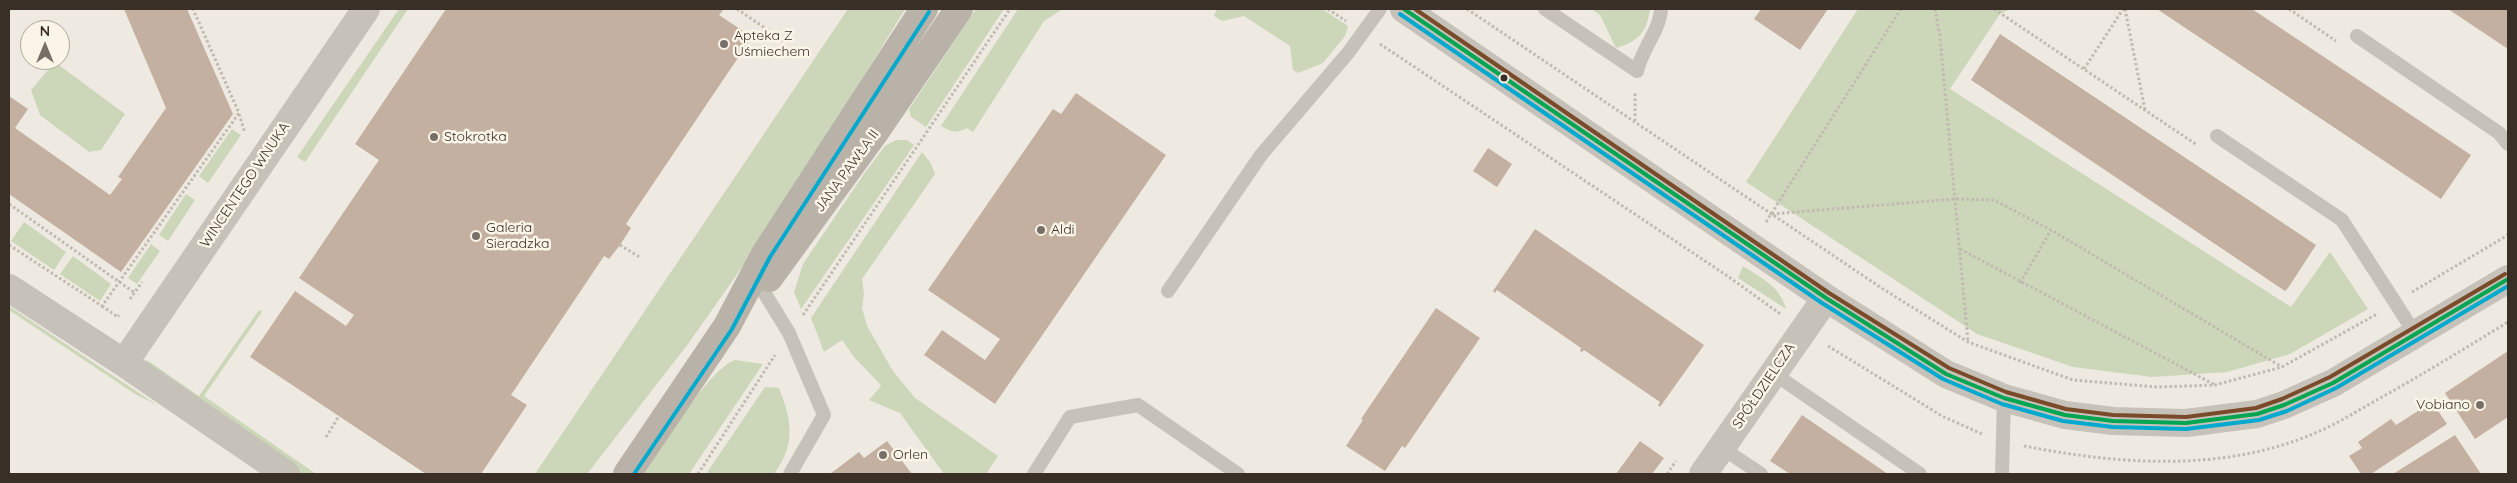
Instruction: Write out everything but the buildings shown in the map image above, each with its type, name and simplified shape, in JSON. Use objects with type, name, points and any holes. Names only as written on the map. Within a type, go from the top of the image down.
[{"type":"main road","name":"JANA PAWŁA II","points":[[627,474],[727,326],[765,254],[924,9]]},
{"type":"main road","name":"JANA PAWŁA II","points":[[727,326],[762,289],[876,132],[959,9]]},
{"type":"street","name":"WINCENTEGO WNUKA","points":[[124,363],[366,9]]},
{"type":"street","points":[[1404,9],[1826,298],[1946,374],[2004,398],[2065,416],[2113,421],[2186,423],[2257,414],[2308,396],[2333,384],[2508,279]]},
{"type":"street","points":[[9,288],[124,363],[286,474]]},
{"type":"street","name":"SPÓŁDZIELCZA","points":[[1703,474],[1826,298]]},
{"type":"lane","points":[[1168,291],[1261,155],[1363,33],[1380,9]]},
{"type":"lane","points":[[1544,9],[1637,71],[1640,56],[1661,18],[1661,9]]},
{"type":"lane","points":[[2357,36],[2499,133],[2508,144]]},
{"type":"lane","points":[[2217,136],[2342,220],[2416,335]]},
{"type":"lane","points":[[762,289],[789,333],[812,382],[824,414],[790,474]]},
{"type":"lane","points":[[1773,373],[1920,474]]},
{"type":"lane","points":[[2002,474],[2004,398]]},
{"type":"lane","points":[[1034,474],[1070,417],[1138,405],[1238,474]]},
{"type":"lane","points":[[1722,448],[1761,474]]},
{"type":"path","points":[[193,9],[246,132],[241,140]]},
{"type":"path","points":[[738,9],[784,41]]},
{"type":"path","points":[[698,474],[770,366],[789,333],[1010,9]]},
{"type":"path","points":[[1328,9],[1726,275],[1779,313],[1774,321]]},
{"type":"path","points":[[1467,9],[1883,289],[1968,342],[2073,380],[2157,387],[2215,385],[2282,366],[2396,302],[2508,235]]},
{"type":"path","points":[[1772,214],[1901,9]]},
{"type":"path","points":[[1935,9],[1940,37],[1968,342]]},
{"type":"path","points":[[2084,69],[2124,9]]},
{"type":"path","points":[[2124,9],[2145,110]]},
{"type":"path","points":[[1635,122],[1637,71]]},
{"type":"path","points":[[102,306],[239,113]]},
{"type":"path","points":[[1772,214],[1955,199],[1994,200],[2051,230],[2282,366]]},
{"type":"path","points":[[9,204],[136,294]]},
{"type":"path","points":[[2020,283],[2051,230]]},
{"type":"path","points":[[9,245],[118,317],[124,309]]},
{"type":"path","points":[[620,245],[641,258]]},
{"type":"path","points":[[1959,249],[2215,385]]},
{"type":"path","points":[[129,300],[136,294],[146,276]]},
{"type":"path","points":[[326,437],[339,416]]},
{"type":"path","points":[[1666,474],[1681,454]]},
{"type":"green space","points":[[399,9],[408,9],[305,162],[297,157]]},
{"type":"green space","points":[[848,9],[905,9],[785,206],[688,344],[587,474],[535,474]]},
{"type":"green space","points":[[976,9],[1004,9],[926,127],[911,117],[909,109]]},
{"type":"green space","points":[[1018,9],[1063,9],[1044,21],[973,132],[967,128],[954,132],[941,126]]},
{"type":"green space","points":[[1217,9],[1322,9],[1348,26],[1345,36],[1323,63],[1298,73],[1293,70],[1290,46],[1244,16],[1222,21],[1214,16]]},
{"type":"green space","points":[[1591,9],[1650,9],[1647,24],[1640,35],[1630,43],[1616,48],[1600,15]]},
{"type":"green space","points":[[1858,9],[2010,9],[2000,14],[1950,89],[2291,307],[2330,252],[2368,309],[2290,354],[2227,372],[2152,377],[2073,367],[1977,334],[1746,182]]},
{"type":"green space","points":[[48,70],[66,70],[125,114],[101,150],[89,152],[40,115],[31,90]]},
{"type":"green space","points":[[232,129],[241,135],[208,183],[199,176]]},
{"type":"green space","points":[[896,140],[907,140],[914,145],[801,309],[794,292],[803,264],[885,146]]},
{"type":"green space","points":[[922,152],[930,162],[935,174],[862,279],[864,294],[862,308],[867,326],[893,371],[915,398],[998,456],[986,474],[944,474],[900,413],[869,400],[881,386],[854,357],[842,340],[824,352],[811,318]]},
{"type":"green space","points":[[186,194],[195,200],[168,241],[159,235]]},
{"type":"green space","points":[[24,222],[66,252],[54,270],[11,241]]},
{"type":"green space","points":[[151,244],[160,251],[137,284],[128,278]]},
{"type":"green space","points":[[73,256],[111,284],[100,301],[60,274]]},
{"type":"green space","points":[[1743,266],[1775,288],[1786,309],[1738,278]]},
{"type":"green space","points":[[9,306],[157,405],[135,394],[9,310]]},
{"type":"green space","points":[[259,310],[262,312],[204,396],[316,474],[302,474],[155,373],[146,362],[147,360],[199,396]]},
{"type":"green space","points":[[735,360],[763,364],[689,474],[644,474],[699,393],[724,366]]},
{"type":"green space","points":[[765,387],[779,388],[789,422],[790,432],[786,453],[774,474],[706,474]]},
{"type":"transit line","points":[[1404,9],[1826,298],[1946,374],[2004,398],[2065,415],[2113,421],[2186,423],[2257,414],[2284,405],[2333,383],[2508,279]]},
{"type":"transit line","points":[[1415,9],[1829,293],[1949,368],[2006,392],[2066,409],[2113,415],[2186,417],[2256,408],[2282,399],[2330,377],[2505,274]]},
{"type":"transit line","points":[[634,474],[732,329],[770,257],[929,12]]},
{"type":"transit line","points":[[1400,14],[1822,303],[1943,379],[2002,404],[2063,421],[2113,427],[2186,429],[2259,420],[2287,411],[2336,388],[2508,286]]},
{"type":"place","name":"Apteka Z Uśmiechem","points":[[724,44]]},
{"type":"place","name":"Stokrotka","points":[[434,137]]},
{"type":"place","name":"Aldi","points":[[1041,230]]},
{"type":"place","name":"Galeria Sieradzka","points":[[476,236]]},
{"type":"place","name":"Vobiano","points":[[2480,405]]},
{"type":"place","name":"Orlen","points":[[883,455]]}]
